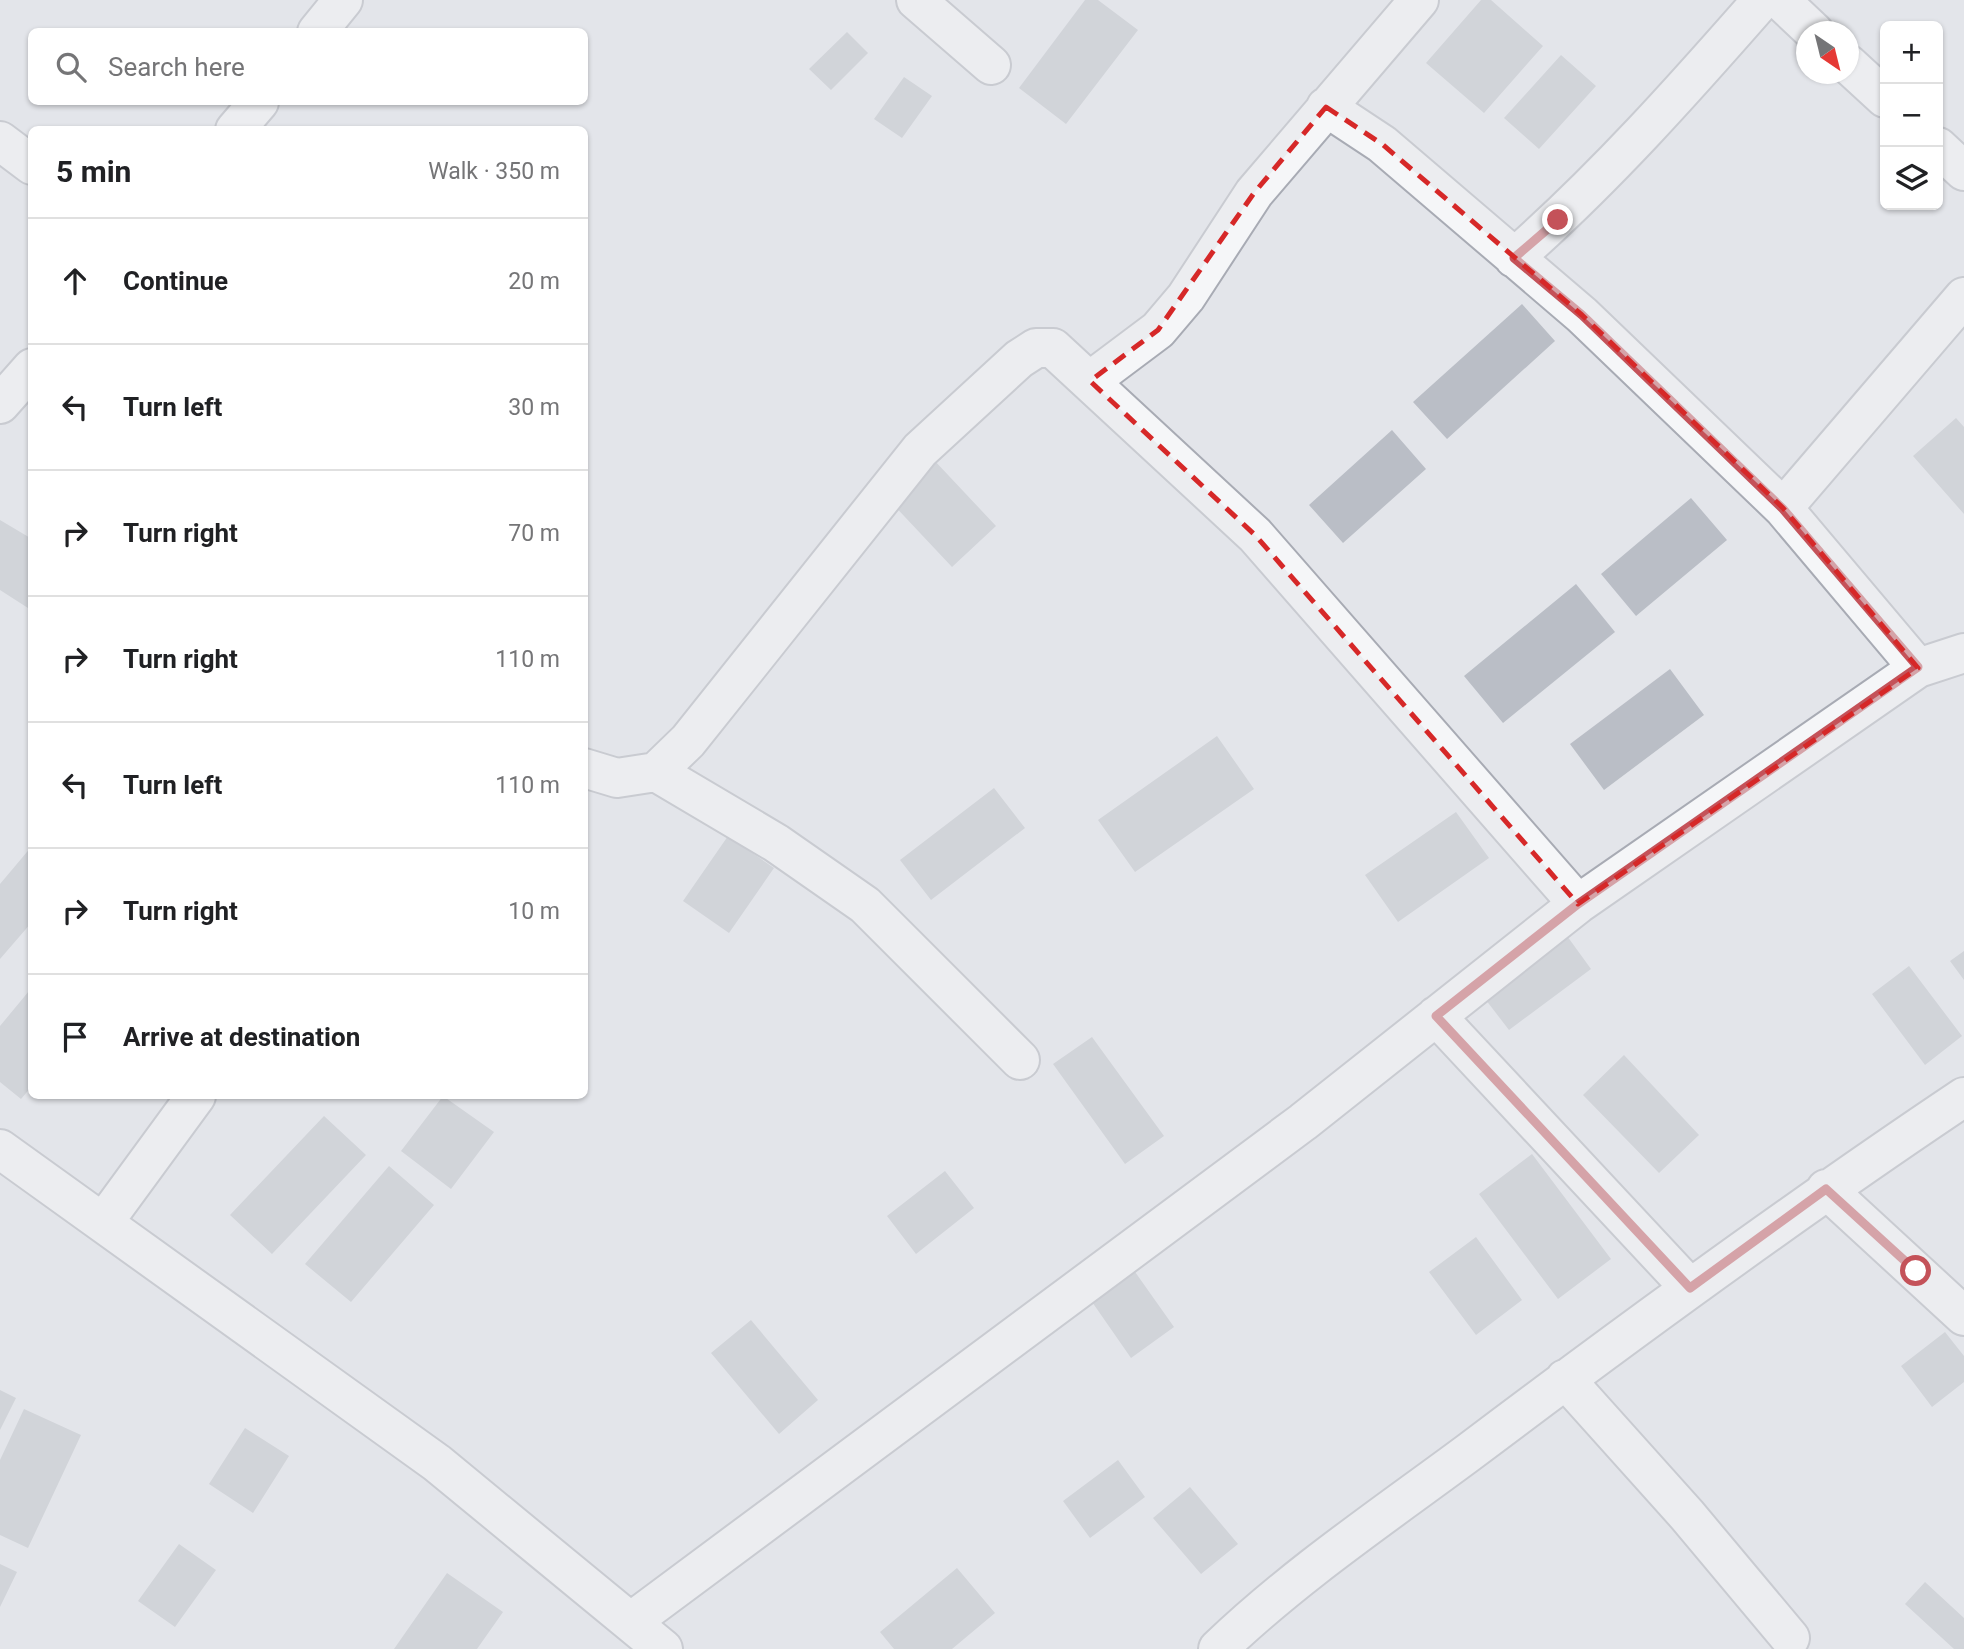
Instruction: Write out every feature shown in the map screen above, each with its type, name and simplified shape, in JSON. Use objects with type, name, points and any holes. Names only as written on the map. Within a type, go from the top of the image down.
[{"type":"street","points":[[320,28],[344,0]]},
{"type":"street","points":[[916,0],[991,65]]},
{"type":"street","points":[[1090,381],[1158,330],[1186,296],[1254,193],[1419,0]]},
{"type":"street","points":[[1514,258],[1558,220],[1689,83],[1762,0]]},
{"type":"street","points":[[1780,0],[1802,21]]},
{"type":"street","points":[[1859,73],[1880,93]]},
{"type":"street","points":[[238,126],[256,105]]},
{"type":"street","points":[[1326,107],[1382,144],[1582,315],[1783,509],[1918,667]]},
{"type":"street","points":[[0,142],[28,162]]},
{"type":"street","points":[[1943,152],[1964,172]]},
{"type":"street","points":[[1783,509],[1964,297]]},
{"type":"street","points":[[588,769],[618,778],[656,772],[688,741],[920,450],[1019,359],[1036,348],[1054,348],[1255,535],[1578,904]]},
{"type":"street","points":[[0,404],[28,372]]},
{"type":"street","points":[[632,1621],[1303,1122],[1578,904],[1918,667],[1964,653]]},
{"type":"street","points":[[656,772],[776,844],[865,905],[1020,1060]]},
{"type":"street","points":[[1436,1016],[1690,1288]]},
{"type":"street","points":[[1217,1649],[1279,1594],[1565,1379],[1826,1189],[1964,1097]]},
{"type":"street","points":[[103,1223],[194,1099]]},
{"type":"street","points":[[0,1149],[437,1464],[663,1649]]},
{"type":"street","points":[[1826,1189],[1964,1316]]},
{"type":"street","points":[[1565,1379],[1687,1515],[1790,1638]]},
{"type":"highlighted area","points":[[1326,107],[1382,144],[1582,315],[1783,508],[1918,668],[1578,904],[1255,535],[1090,381],[1158,330],[1254,193]]},
{"type":"building","points":[[1085,0],[1098,0],[1138,30],[1066,124],[1019,88]]},
{"type":"building","points":[[1481,0],[1491,0],[1543,46],[1484,113],[1426,63]]},
{"type":"building","points":[[847,32],[868,53],[831,90],[809,69]]},
{"type":"building","points":[[1561,55],[1596,86],[1539,149],[1504,118]]},
{"type":"building","points":[[904,77],[932,96],[902,138],[874,119]]},
{"type":"building","points":[[1522,304],[1555,341],[1447,439],[1413,402]]},
{"type":"building","points":[[1956,418],[1964,427],[1964,514],[1913,456]]},
{"type":"building","points":[[1392,430],[1426,469],[1343,543],[1309,505]]},
{"type":"building","points":[[933,459],[996,526],[952,567],[889,500]]},
{"type":"building","points":[[1691,498],[1727,540],[1636,616],[1601,574]]},
{"type":"building","points":[[0,520],[28,537],[28,608],[0,590]]},
{"type":"building","points":[[1576,584],[1615,632],[1503,723],[1464,676]]},
{"type":"building","points":[[1670,669],[1704,715],[1604,790],[1570,744]]},
{"type":"building","points":[[1217,736],[1254,789],[1135,872],[1098,820]]},
{"type":"building","points":[[994,788],[1025,828],[931,900],[900,860]]},
{"type":"building","points":[[1456,812],[1489,858],[1398,922],[1365,875]]},
{"type":"building","points":[[728,836],[774,868],[729,933],[683,901]]},
{"type":"building","points":[[28,851],[28,927],[0,959],[0,884]]},
{"type":"building","points":[[1562,929],[1591,969],[1509,1030],[1479,991]]},
{"type":"building","points":[[1964,951],[1964,980],[1950,961]]},
{"type":"building","points":[[1909,966],[1962,1036],[1925,1065],[1872,994]]},
{"type":"building","points":[[28,992],[28,1091],[21,1099],[0,1082],[0,1026]]},
{"type":"building","points":[[1092,1037],[1164,1136],[1125,1164],[1053,1064]]},
{"type":"building","points":[[1624,1055],[1699,1135],[1659,1173],[1583,1095]]},
{"type":"building","points":[[441,1099],[447,1099],[494,1132],[451,1189],[401,1151]]},
{"type":"building","points":[[324,1116],[366,1155],[272,1254],[230,1215]]},
{"type":"building","points":[[1532,1154],[1611,1259],[1558,1299],[1479,1194]]},
{"type":"building","points":[[389,1166],[434,1205],[351,1302],[305,1264]]},
{"type":"building","points":[[945,1171],[974,1208],[916,1254],[887,1216]]},
{"type":"building","points":[[1476,1237],[1522,1300],[1476,1335],[1429,1272]]},
{"type":"building","points":[[1133,1269],[1174,1327],[1131,1358],[1090,1299]]},
{"type":"building","points":[[751,1320],[818,1400],[779,1434],[711,1353]]},
{"type":"building","points":[[1945,1332],[1964,1356],[1964,1382],[1932,1407],[1901,1366]]},
{"type":"building","points":[[0,1390],[16,1398],[0,1430]]},
{"type":"building","points":[[24,1409],[81,1435],[28,1548],[0,1535],[0,1460]]},
{"type":"building","points":[[245,1428],[289,1456],[253,1513],[209,1484]]},
{"type":"building","points":[[1118,1460],[1145,1497],[1090,1538],[1063,1501]]},
{"type":"building","points":[[1190,1487],[1238,1544],[1201,1574],[1153,1518]]},
{"type":"building","points":[[179,1544],[216,1570],[175,1627],[138,1601]]},
{"type":"building","points":[[0,1564],[17,1572],[0,1607]]},
{"type":"building","points":[[957,1568],[995,1613],[952,1649],[894,1649],[880,1632]]},
{"type":"building","points":[[447,1573],[503,1612],[477,1649],[394,1649]]},
{"type":"building","points":[[1925,1582],[1964,1618],[1964,1649],[1954,1649],[1905,1604]]},
{"type":"route","points":[[1558,220],[1514,258],[1582,315],[1783,509],[1918,667],[1578,904],[1436,1016],[1690,1288],[1826,1189],[1916,1271]]}]
